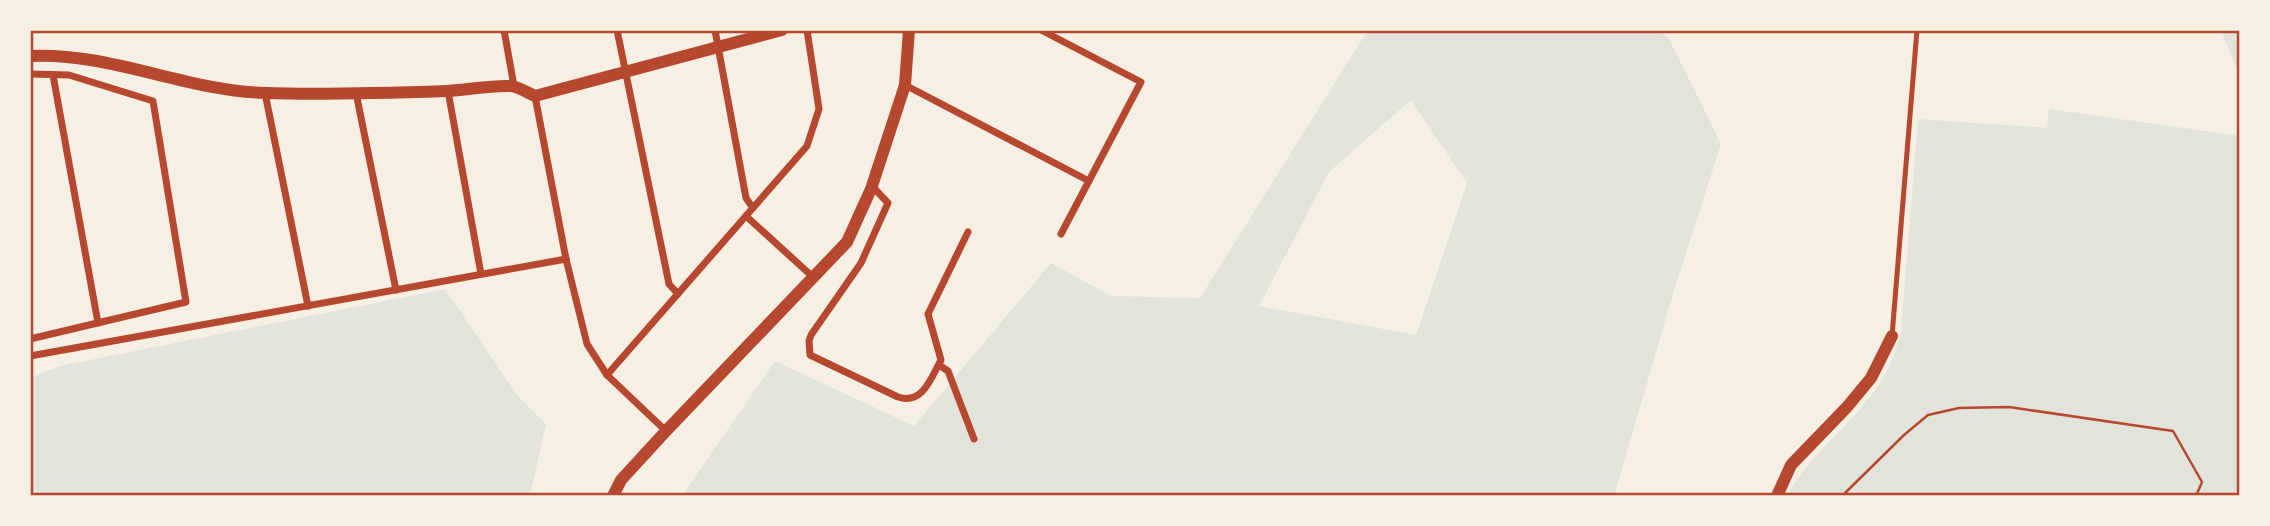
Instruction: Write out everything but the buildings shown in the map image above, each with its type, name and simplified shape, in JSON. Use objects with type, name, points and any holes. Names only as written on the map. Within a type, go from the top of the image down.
[{"type":"street","points":[[505,30],[513,86]]},
{"type":"street","points":[[617,30],[669,284],[678,294]]},
{"type":"street","points":[[715,30],[746,198],[753,208]]},
{"type":"street","points":[[30,55],[89,60],[218,90],[356,93],[513,86],[535,96],[782,30]]},
{"type":"street","points":[[607,375],[807,146],[819,109],[807,30]]},
{"type":"street","points":[[612,496],[621,480],[666,431],[847,242],[872,186],[905,85],[909,30]]},
{"type":"street","points":[[1041,30],[1141,82],[1061,234]]},
{"type":"street","points":[[30,74],[69,75],[153,101],[186,302],[30,339]]},
{"type":"street","points":[[53,75],[98,323]]},
{"type":"street","points":[[905,85],[1089,181]]},
{"type":"street","points":[[448,90],[481,274]]},
{"type":"street","points":[[265,93],[308,306]]},
{"type":"street","points":[[356,93],[396,289]]},
{"type":"street","points":[[535,96],[566,258],[584,335],[607,375],[666,431]]},
{"type":"street","points":[[872,186],[888,203],[861,263],[811,335],[810,355],[907,400],[925,390],[941,360],[928,314],[968,232]]},
{"type":"street","points":[[746,216],[814,278]]},
{"type":"street","points":[[30,356],[566,258]]},
{"type":"street","points":[[1777,496],[1791,465],[1871,378],[1892,336]]},
{"type":"street","points":[[939,365],[948,370],[974,439]]},
{"type":"lane","points":[[1892,336],[1917,30]]},
{"type":"path","points":[[1842,496],[1928,415],[1959,408],[2009,407],[2173,431],[2203,482],[2196,496]]},
{"type":"shaded area","points":[[1368,30],[1655,30],[1668,37],[1721,144],[1676,284],[1614,496],[682,496],[775,361],[914,426],[1051,263],[1111,296],[1200,298]],"holes":[[[1411,100],[1467,183],[1416,335],[1259,306],[1329,172]]]},
{"type":"shaded area","points":[[2221,30],[2240,30],[2240,77]]},
{"type":"shaded area","points":[[2049,109],[2240,136],[2240,496],[1787,496],[1808,465],[1872,394],[1894,356],[1901,332],[1918,119],[2047,128]]},
{"type":"shaded area","points":[[445,289],[517,395],[546,424],[530,496],[30,496],[30,378],[60,366]]}]
